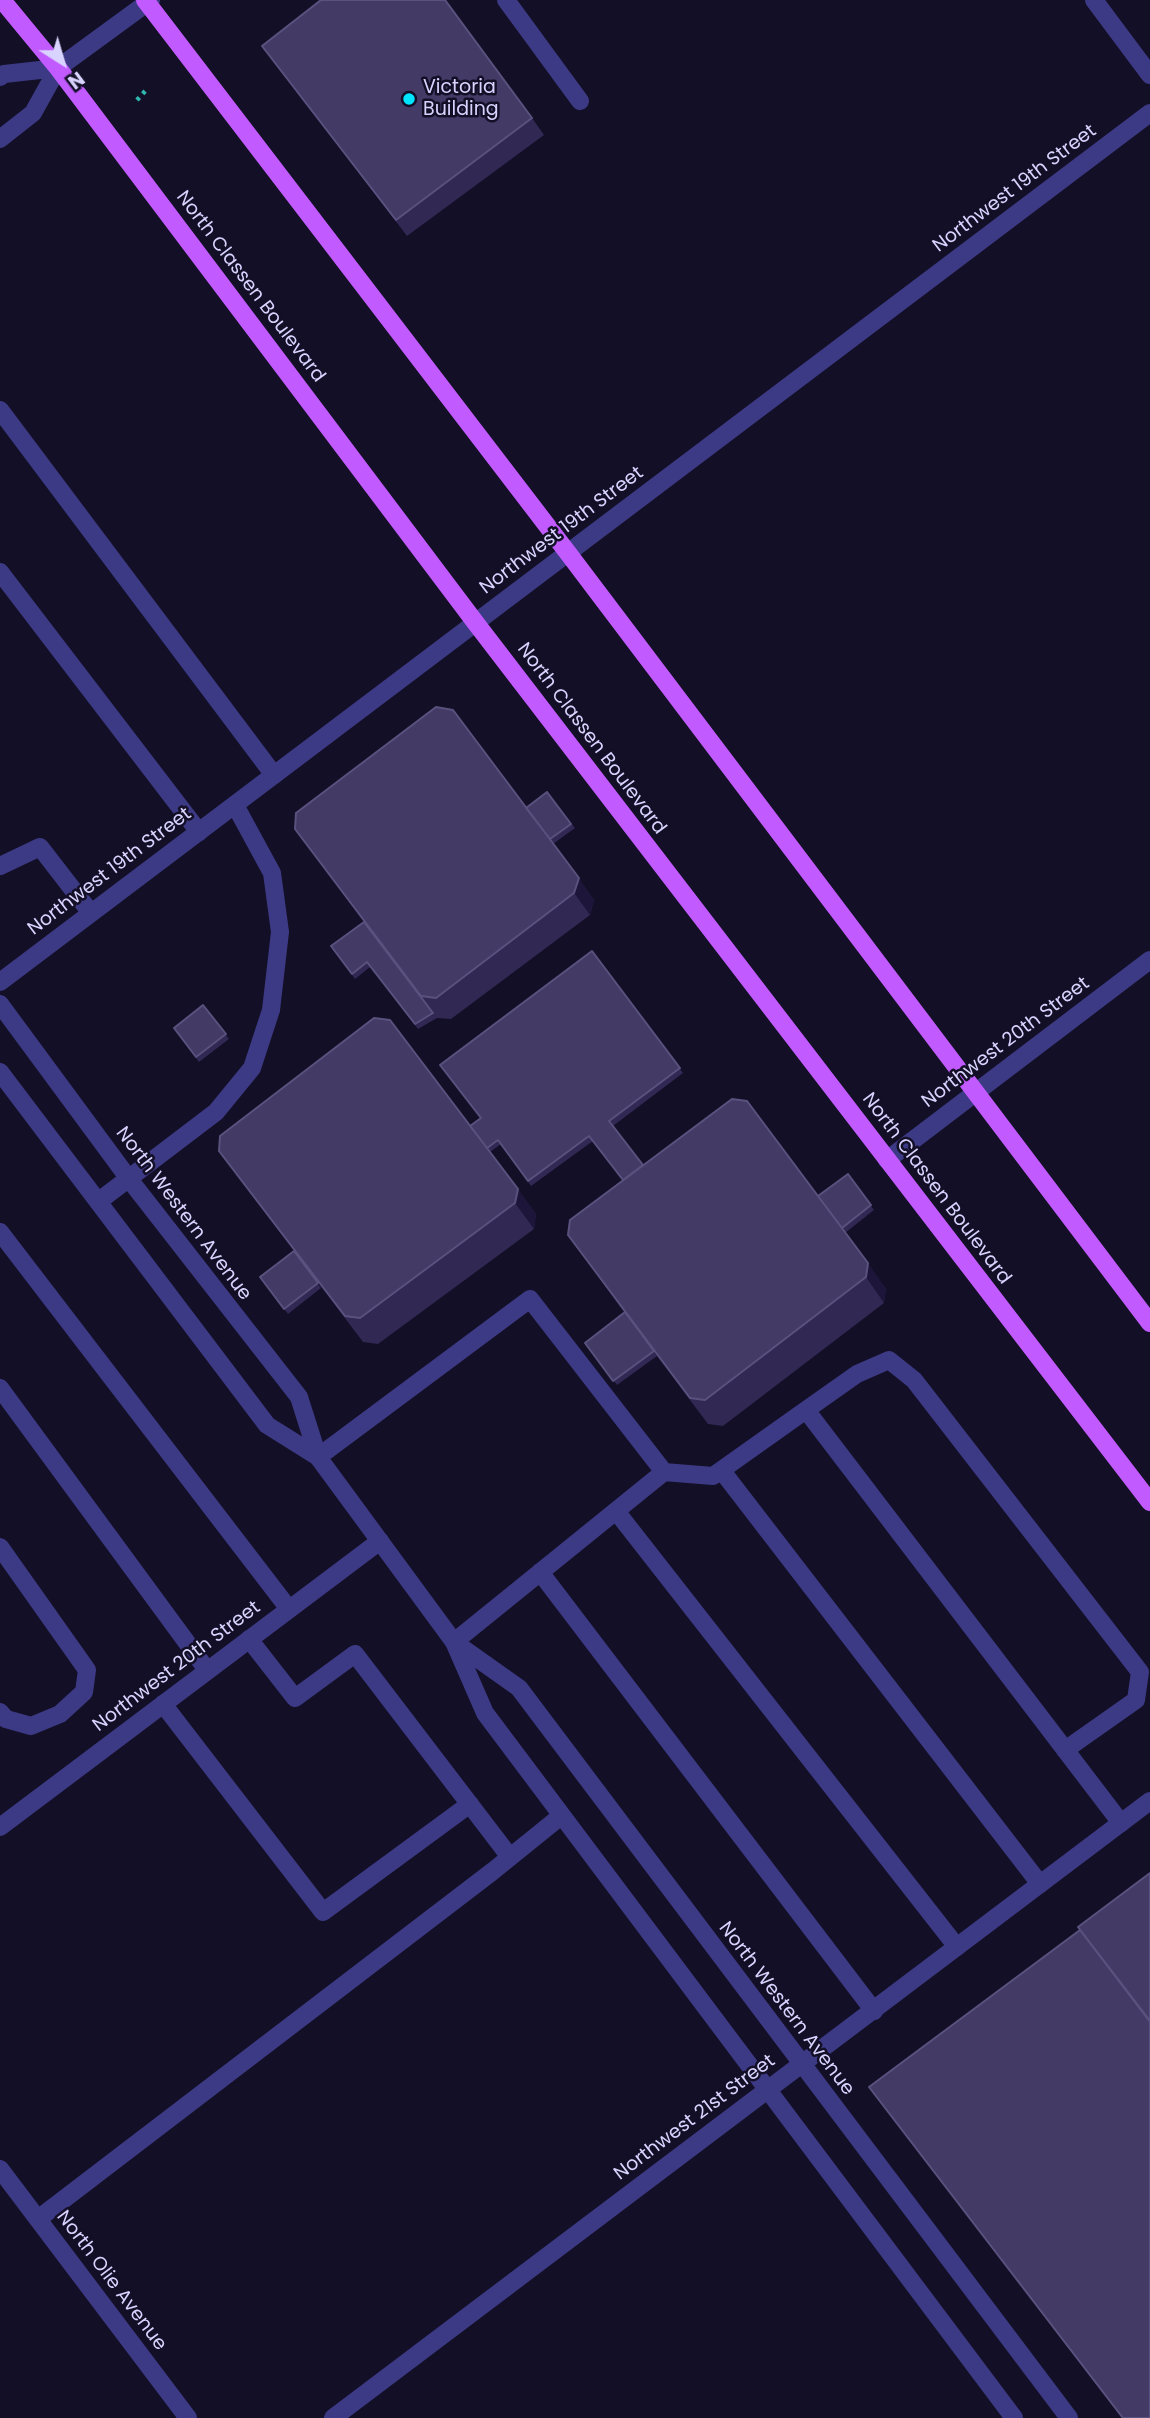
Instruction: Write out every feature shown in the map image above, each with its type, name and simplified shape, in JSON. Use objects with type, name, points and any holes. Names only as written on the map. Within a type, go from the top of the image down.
[{"type":"main road","name":"North Classen Boulevard","points":[[2,0],[58,68],[475,622],[1150,1503]]},
{"type":"main road","points":[[148,1],[1150,1323]]},
{"type":"street","points":[[506,0],[580,101]]},
{"type":"street","points":[[1094,0],[1150,75]]},
{"type":"street","points":[[0,139],[33,113],[58,68],[148,1]]},
{"type":"street","points":[[0,77],[4,74],[58,68]]},
{"type":"street","name":"Northwest 19th Street","points":[[0,982],[1150,113]]},
{"type":"street","points":[[0,410],[274,775]]},
{"type":"street","points":[[0,572],[199,832]]},
{"type":"street","points":[[99,1202],[216,1112],[252,1068],[271,1010],[281,932],[272,873],[235,804]]},
{"type":"street","points":[[0,866],[40,847],[91,913]]},
{"type":"street","name":"Northwest 20th Street","points":[[887,1160],[1150,960]]},
{"type":"street","name":"North Western Avenue","points":[[0,1004],[129,1179],[299,1397],[318,1457],[454,1642],[485,1713],[1014,2418]]},
{"type":"street","name":"North Western Avenue","points":[[0,1072],[267,1425],[318,1457]]},
{"type":"street","points":[[0,1233],[289,1609]]},
{"type":"street","points":[[318,1457],[530,1299],[664,1472]]},
{"type":"street","points":[[454,1642],[664,1472],[713,1476],[857,1374],[889,1360],[914,1380],[1140,1672],[1136,1700],[1065,1750]]},
{"type":"street","points":[[0,1388],[207,1670]]},
{"type":"street","points":[[806,1410],[1121,1823]]},
{"type":"street","points":[[722,1471],[1040,1884]]},
{"type":"street","points":[[615,1511],[957,1947]]},
{"type":"street","name":"Northwest 20th Street","points":[[0,1827],[380,1541]]},
{"type":"street","points":[[0,1547],[88,1670],[84,1692],[60,1714],[30,1726],[6,1719],[0,1712]]},
{"type":"street","points":[[540,1572],[874,2011]]},
{"type":"street","points":[[249,1639],[295,1698],[355,1654],[510,1857]]},
{"type":"street","name":"North Western Avenue","points":[[454,1642],[519,1688],[1069,2418]]},
{"type":"street","points":[[163,1704],[323,1912],[470,1804]]},
{"type":"street","name":"Northwest 21st Street","points":[[333,2418],[1150,1801]]},
{"type":"street","points":[[38,2219],[561,1816]]},
{"type":"street","name":"North Olie Avenue","points":[[0,2169],[188,2418]]},
{"type":"path","points":[[138,100],[148,89]]},
{"type":"building","name":"Victoria Building","points":[[321,0],[445,0],[532,118],[396,220],[262,46]]},
{"type":"building","points":[[436,707],[453,710],[579,878],[574,893],[436,998],[421,996],[295,829],[296,813]]},
{"type":"building","points":[[547,792],[571,824],[550,839],[526,808]]},
{"type":"building","points":[[364,922],[433,1013],[415,1024],[367,962],[352,974],[331,946]]},
{"type":"building","points":[[592,951],[680,1068],[609,1121],[643,1165],[623,1180],[589,1136],[528,1181],[498,1140],[487,1148],[470,1126],[481,1118],[440,1065]]},
{"type":"building","points":[[203,1005],[226,1034],[196,1057],[174,1028]]},
{"type":"building","points":[[374,1018],[390,1020],[518,1189],[515,1203],[360,1318],[345,1316],[219,1151],[220,1136]]},
{"type":"building","points":[[732,1099],[747,1101],[868,1263],[866,1277],[705,1400],[690,1398],[568,1235],[570,1220]]},
{"type":"building","points":[[848,1174],[871,1205],[842,1228],[818,1196]]},
{"type":"building","points":[[294,1251],[318,1283],[284,1309],[260,1277]]},
{"type":"building","points":[[625,1312],[654,1351],[613,1381],[585,1343]]},
{"type":"building","points":[[1150,1873],[1150,2021],[1078,1927]]},
{"type":"building","points":[[1080,1930],[1150,2022],[1150,2418],[1123,2418],[869,2087]]},
{"type":"place","name":"Victoria Building","points":[[409,99]]}]
